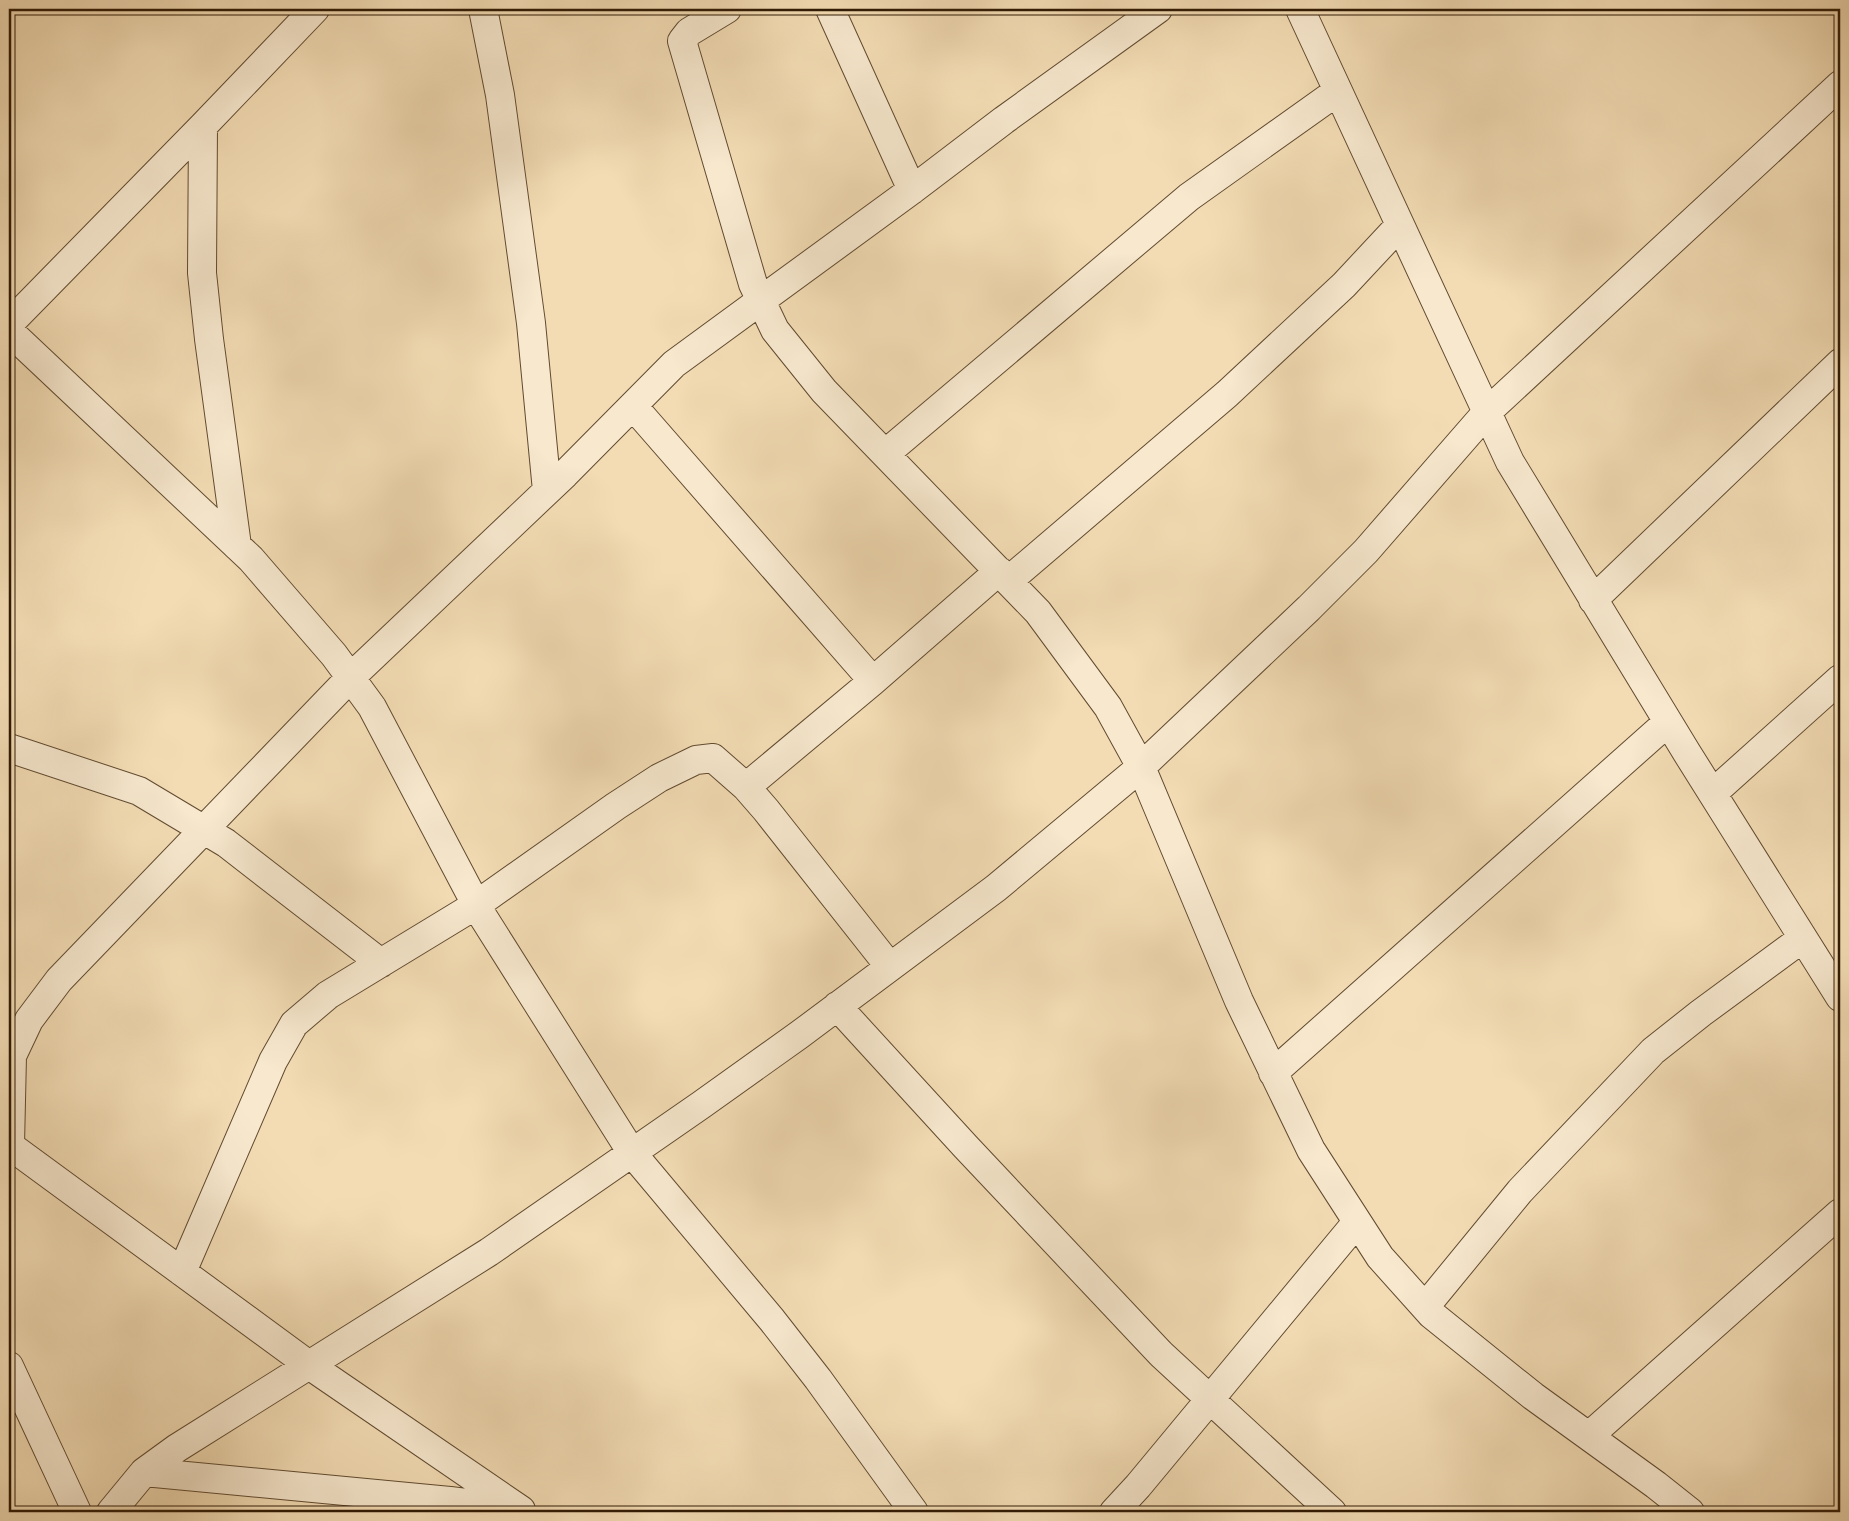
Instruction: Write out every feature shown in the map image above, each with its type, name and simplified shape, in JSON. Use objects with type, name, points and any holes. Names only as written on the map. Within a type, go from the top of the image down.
[{"type":"street","points":[[9,324],[315,9]]},
{"type":"street","points":[[483,9],[500,95],[531,323],[547,491]]},
{"type":"street","points":[[727,9],[689,32],[682,41],[753,284],[775,330],[824,391],[1038,612],[1108,706],[1141,767],[1239,1001],[1311,1150],[1380,1257],[1432,1314],[1533,1396],[1656,1485],[1690,1512]]},
{"type":"street","points":[[830,9],[912,190]]},
{"type":"street","points":[[525,1511],[309,1365],[9,1145],[12,1056],[29,1020],[59,980],[350,678],[547,491],[674,364],[762,302],[1004,120],[1158,9]]},
{"type":"street","points":[[1300,9],[1510,462],[1668,722],[1840,997]]},
{"type":"street","points":[[111,1512],[144,1472],[177,1448],[489,1252],[632,1153],[837,1006],[996,888],[1141,767],[1309,608],[1366,551],[1487,412],[1840,85]]},
{"type":"street","points":[[884,454],[1189,197],[1338,91]]},
{"type":"street","points":[[203,126],[202,272],[209,339],[237,546]]},
{"type":"street","points":[[746,787],[873,681],[1227,394],[1344,285],[1400,225]]},
{"type":"street","points":[[9,332],[251,559],[328,648],[372,707],[476,905],[632,1153],[772,1320],[914,1512]]},
{"type":"street","points":[[1593,600],[1840,364]]},
{"type":"street","points":[[634,406],[873,681]]},
{"type":"street","points":[[1713,794],[1840,679]]},
{"type":"street","points":[[1273,1072],[1668,722]]},
{"type":"street","points":[[9,748],[139,791],[226,843],[381,962]]},
{"type":"street","points":[[182,1272],[273,1060],[294,1024],[328,995],[476,905],[616,806],[659,778],[696,760],[713,758],[746,787],[890,967]]},
{"type":"street","points":[[1425,1307],[1520,1191],[1653,1051],[1803,938]]},
{"type":"street","points":[[837,1006],[966,1147],[1161,1354],[1332,1512]]},
{"type":"street","points":[[1589,1436],[1840,1213]]},
{"type":"street","points":[[1114,1512],[1138,1486],[1358,1222]]},
{"type":"street","points":[[9,1366],[77,1512]]},
{"type":"street","points":[[144,1472],[440,1500],[525,1511]]}]
